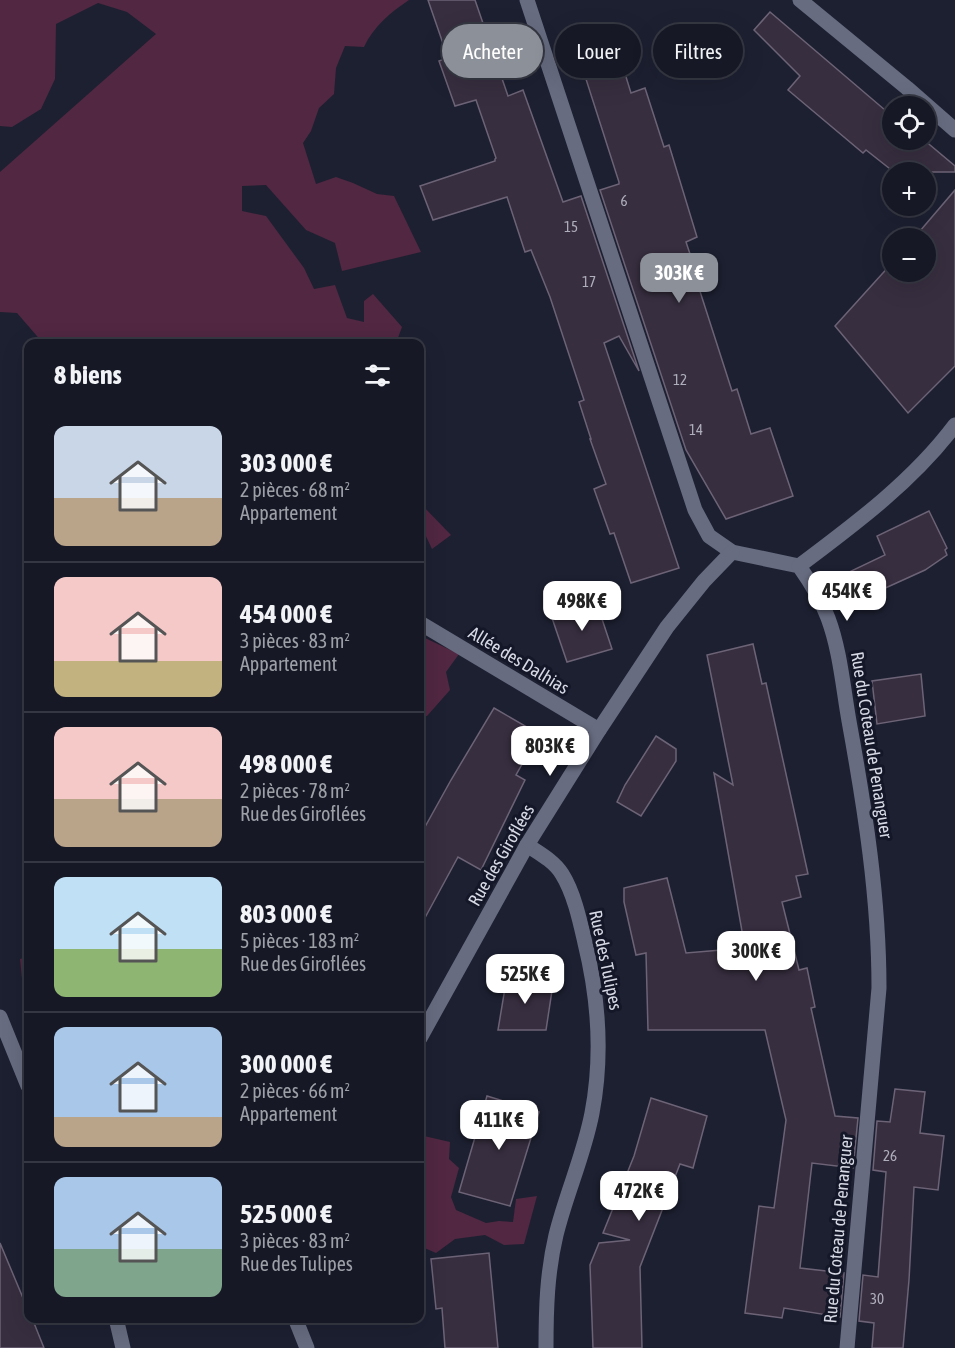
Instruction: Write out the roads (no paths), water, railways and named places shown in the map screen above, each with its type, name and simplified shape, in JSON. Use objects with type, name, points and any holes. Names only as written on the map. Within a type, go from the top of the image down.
[{"type":"street","points":[[527,0],[695,510],[709,536],[732,552],[800,566],[842,534],[906,479],[955,424]]},
{"type":"street","points":[[800,0],[955,130]]},
{"type":"street","name":"Rue des Giroflées","points":[[424,1031],[527,845],[599,730],[667,627],[704,581],[732,552]]},
{"type":"street","name":"Rue du Coteau de Penanguer","points":[[800,566],[818,594],[836,641],[863,800],[878,916],[879,988],[847,1348]]},
{"type":"street","name":"Allée des Dalhias","points":[[424,625],[599,730]]},
{"type":"street","name":"Rue des Tulipes","points":[[527,845],[549,860],[562,874],[571,896],[592,970],[598,1010],[600,1049],[588,1132],[556,1233],[549,1268],[545,1301],[546,1348]]},
{"type":"street","points":[[0,1017],[24,1076]]},
{"type":"street","points":[[117,1323],[123,1348]]},
{"type":"street","points":[[297,1323],[307,1348]]}]
